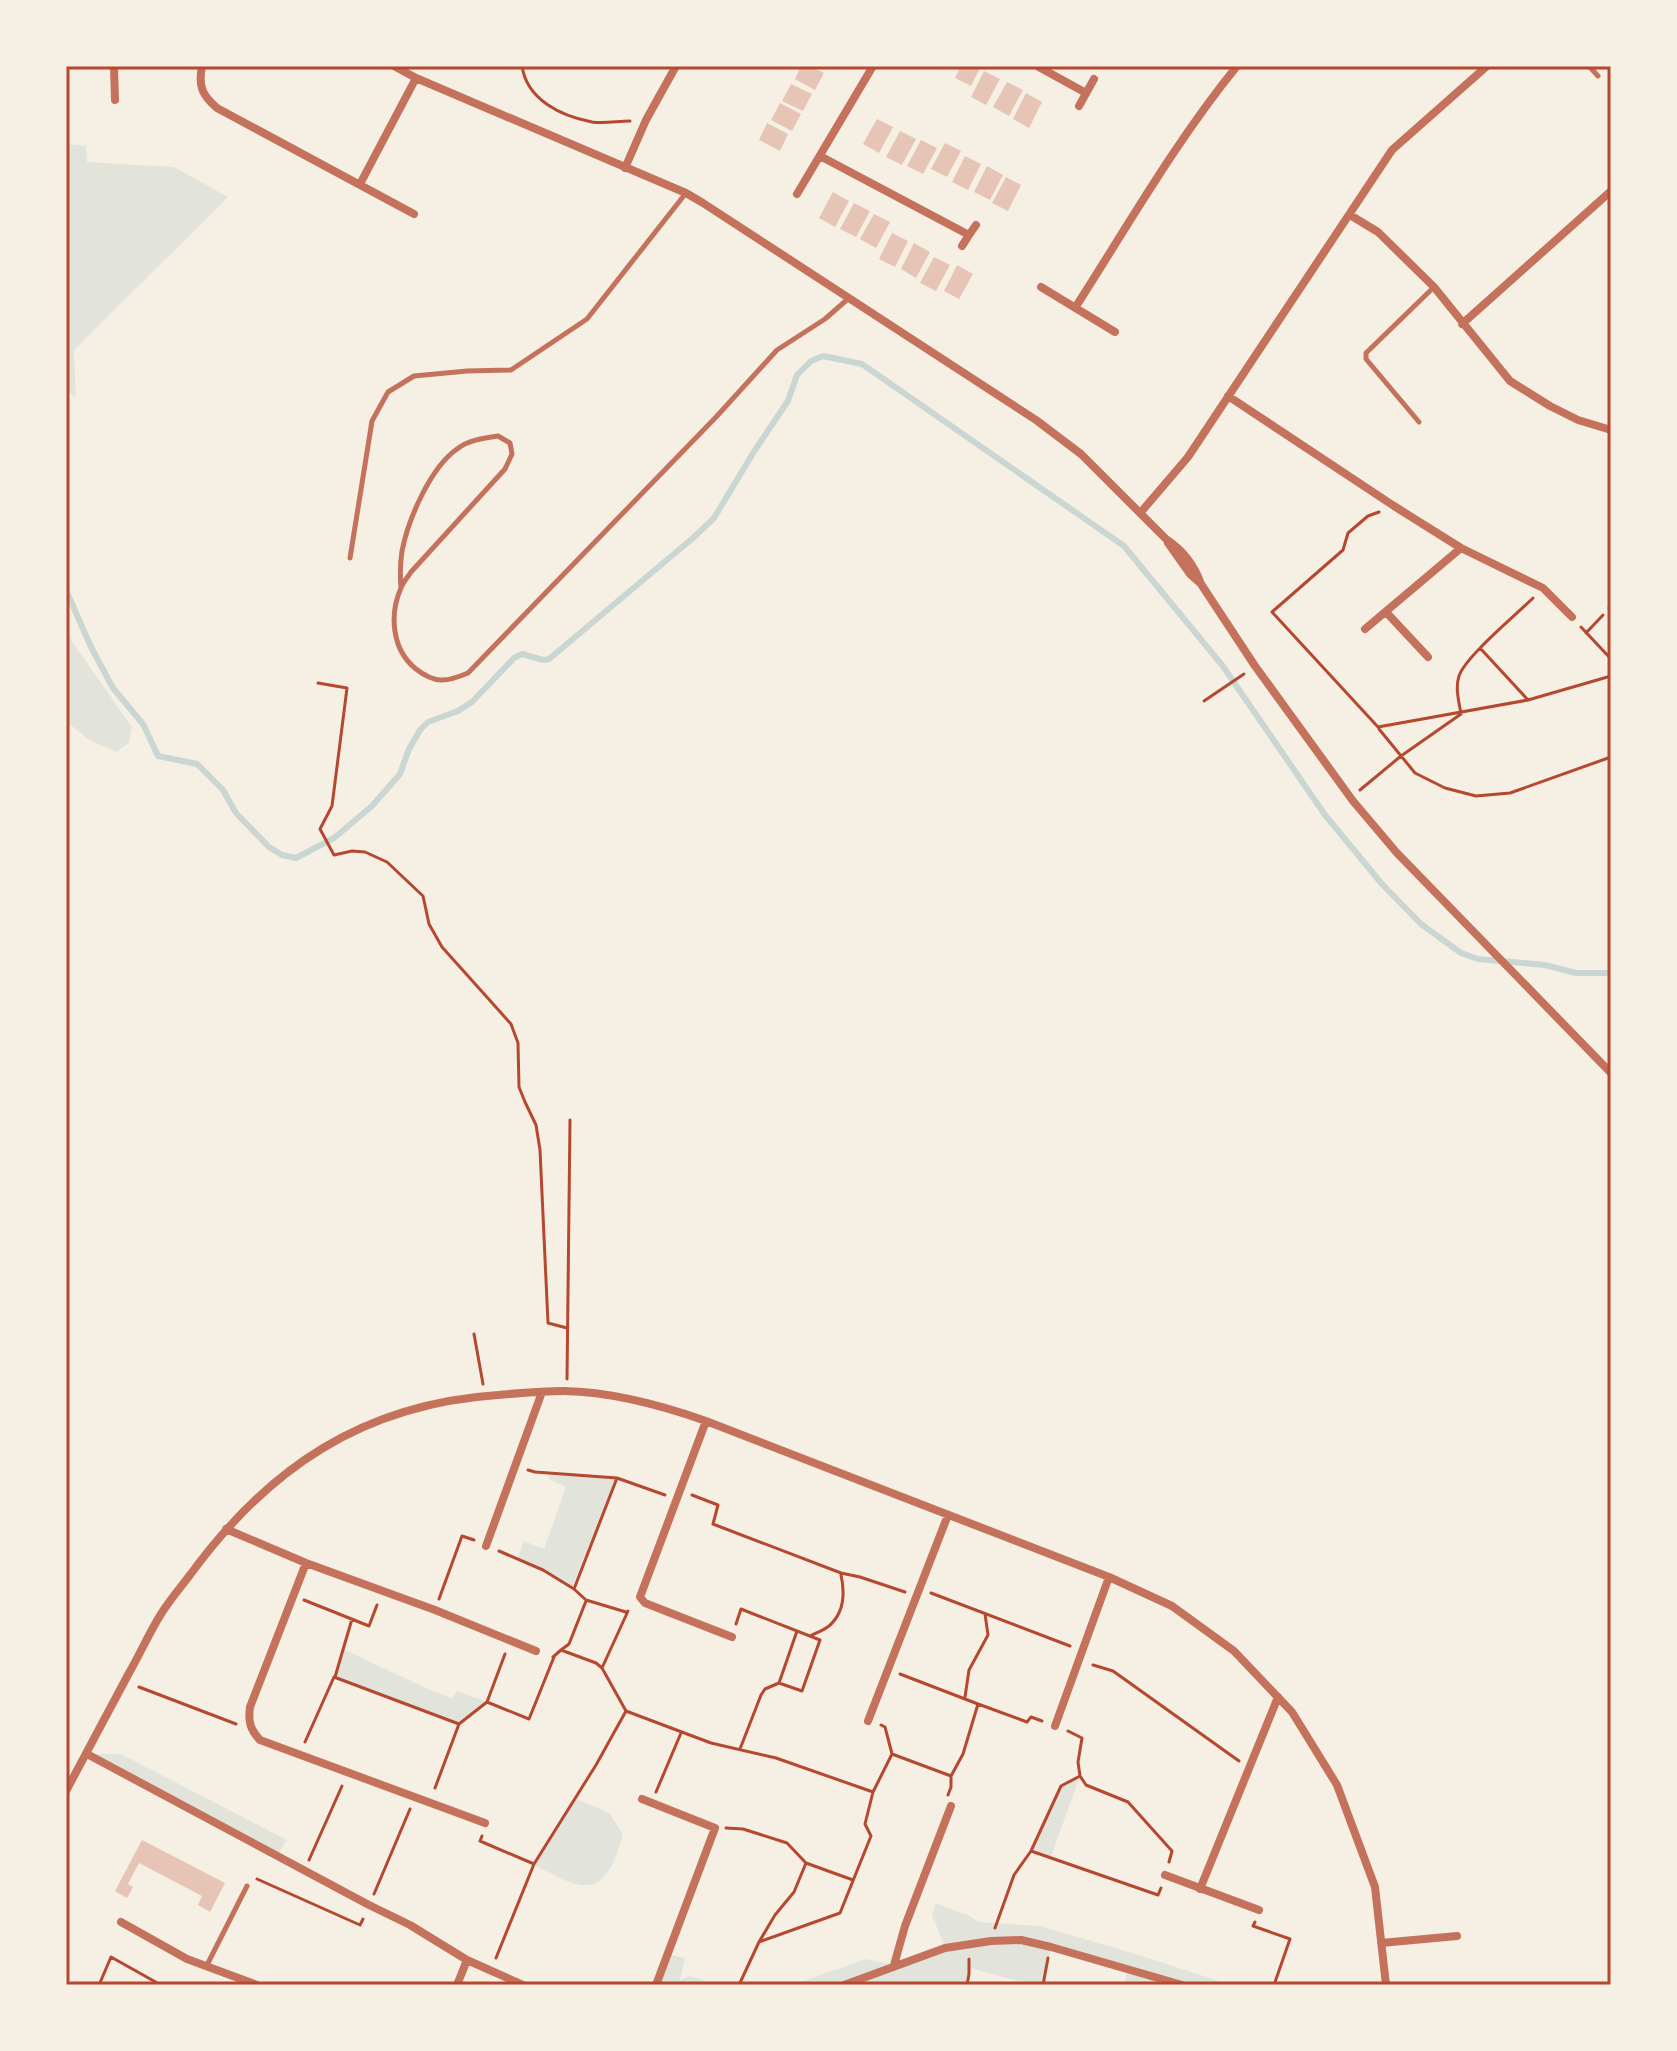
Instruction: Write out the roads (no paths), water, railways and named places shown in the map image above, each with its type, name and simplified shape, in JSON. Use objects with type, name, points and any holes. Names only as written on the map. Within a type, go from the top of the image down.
[{"type":"street","points":[[114,66],[115,100]]},
{"type":"street","points":[[202,66],[201,88],[217,108],[414,214]]},
{"type":"street","points":[[394,66],[686,193],[1036,420],[1081,454],[1166,539],[1351,798],[1397,853],[1611,1073]]},
{"type":"street","points":[[625,168],[646,120],[676,66]]},
{"type":"street","points":[[797,194],[873,66]]},
{"type":"street","points":[[1037,66],[1086,93]]},
{"type":"street","points":[[1075,308],[1174,154],[1237,66]]},
{"type":"street","points":[[1141,512],[1188,457],[1392,150],[1487,66]]},
{"type":"street","points":[[360,184],[416,78]]},
{"type":"street","points":[[1079,106],[1094,79]]},
{"type":"street","points":[[820,156],[969,235]]},
{"type":"street","points":[[1462,324],[1611,191]]},
{"type":"street","points":[[1350,215],[1378,232],[1434,287],[1510,381],[1578,420],[1611,430]]},
{"type":"street","points":[[962,246],[976,225]]},
{"type":"street","points":[[1041,287],[1115,332]]},
{"type":"street","points":[[1228,396],[1461,548],[1543,588],[1572,617]]},
{"type":"street","points":[[1365,629],[1461,548]]},
{"type":"street","points":[[1386,612],[1428,657]]},
{"type":"street","points":[[66,1791],[161,1614],[226,1529],[258,1495],[314,1451],[382,1419],[455,1399],[567,1391],[629,1399],[706,1421],[1109,1577],[1172,1606],[1234,1651],[1292,1712],[1337,1785],[1375,1887],[1386,1985]]},
{"type":"street","points":[[486,1546],[542,1392]]},
{"type":"street","points":[[706,1421],[640,1597],[645,1603],[732,1637]]},
{"type":"street","points":[[868,1721],[948,1515]]},
{"type":"street","points":[[226,1529],[536,1651]]},
{"type":"street","points":[[306,1563],[250,1707],[248,1719],[251,1730],[260,1740],[485,1823]]},
{"type":"street","points":[[1055,1726],[1109,1577]]},
{"type":"street","points":[[1200,1889],[1278,1697]]},
{"type":"street","points":[[87,1754],[410,1925],[467,1960],[523,1985]]},
{"type":"street","points":[[642,1799],[715,1828],[656,1985]]},
{"type":"street","points":[[894,1965],[905,1926],[951,1806]]},
{"type":"street","points":[[1165,1875],[1259,1910]]},
{"type":"street","points":[[121,1922],[187,1959],[257,1985]]},
{"type":"street","points":[[1381,1943],[1457,1936]]},
{"type":"street","points":[[844,1985],[945,1948],[969,1943],[1021,1940],[1182,1985]]},
{"type":"street","points":[[457,1985],[467,1960]]},
{"type":"lane","points":[[1589,66],[1598,76]]},
{"type":"lane","points":[[350,558],[372,421],[388,392],[414,376],[511,370],[587,319],[686,193]]},
{"type":"lane","points":[[1419,422],[1366,359],[1366,353],[1434,287]]},
{"type":"lane","points":[[401,588],[411,572],[505,469],[512,454],[510,443],[498,436],[478,439],[457,448],[427,485],[403,549],[401,588],[394,622],[398,646],[407,662],[427,677],[449,681],[468,673],[777,350],[825,319],[849,297]]},
{"type":"lane","points":[[206,1966],[247,1886]]},
{"type":"waterway","points":[[66,590],[113,688],[143,724],[158,756],[197,764],[223,790],[236,813],[269,847],[282,855],[296,858],[334,838],[372,806],[400,774],[409,749],[428,722],[458,711],[472,702],[514,658],[522,654],[549,659],[714,518],[788,401],[797,375],[811,361],[823,356],[862,364],[1124,546],[1222,665],[1325,815],[1382,884],[1421,924],[1461,953],[1478,959],[1545,965],[1576,973],[1611,973]]}]
